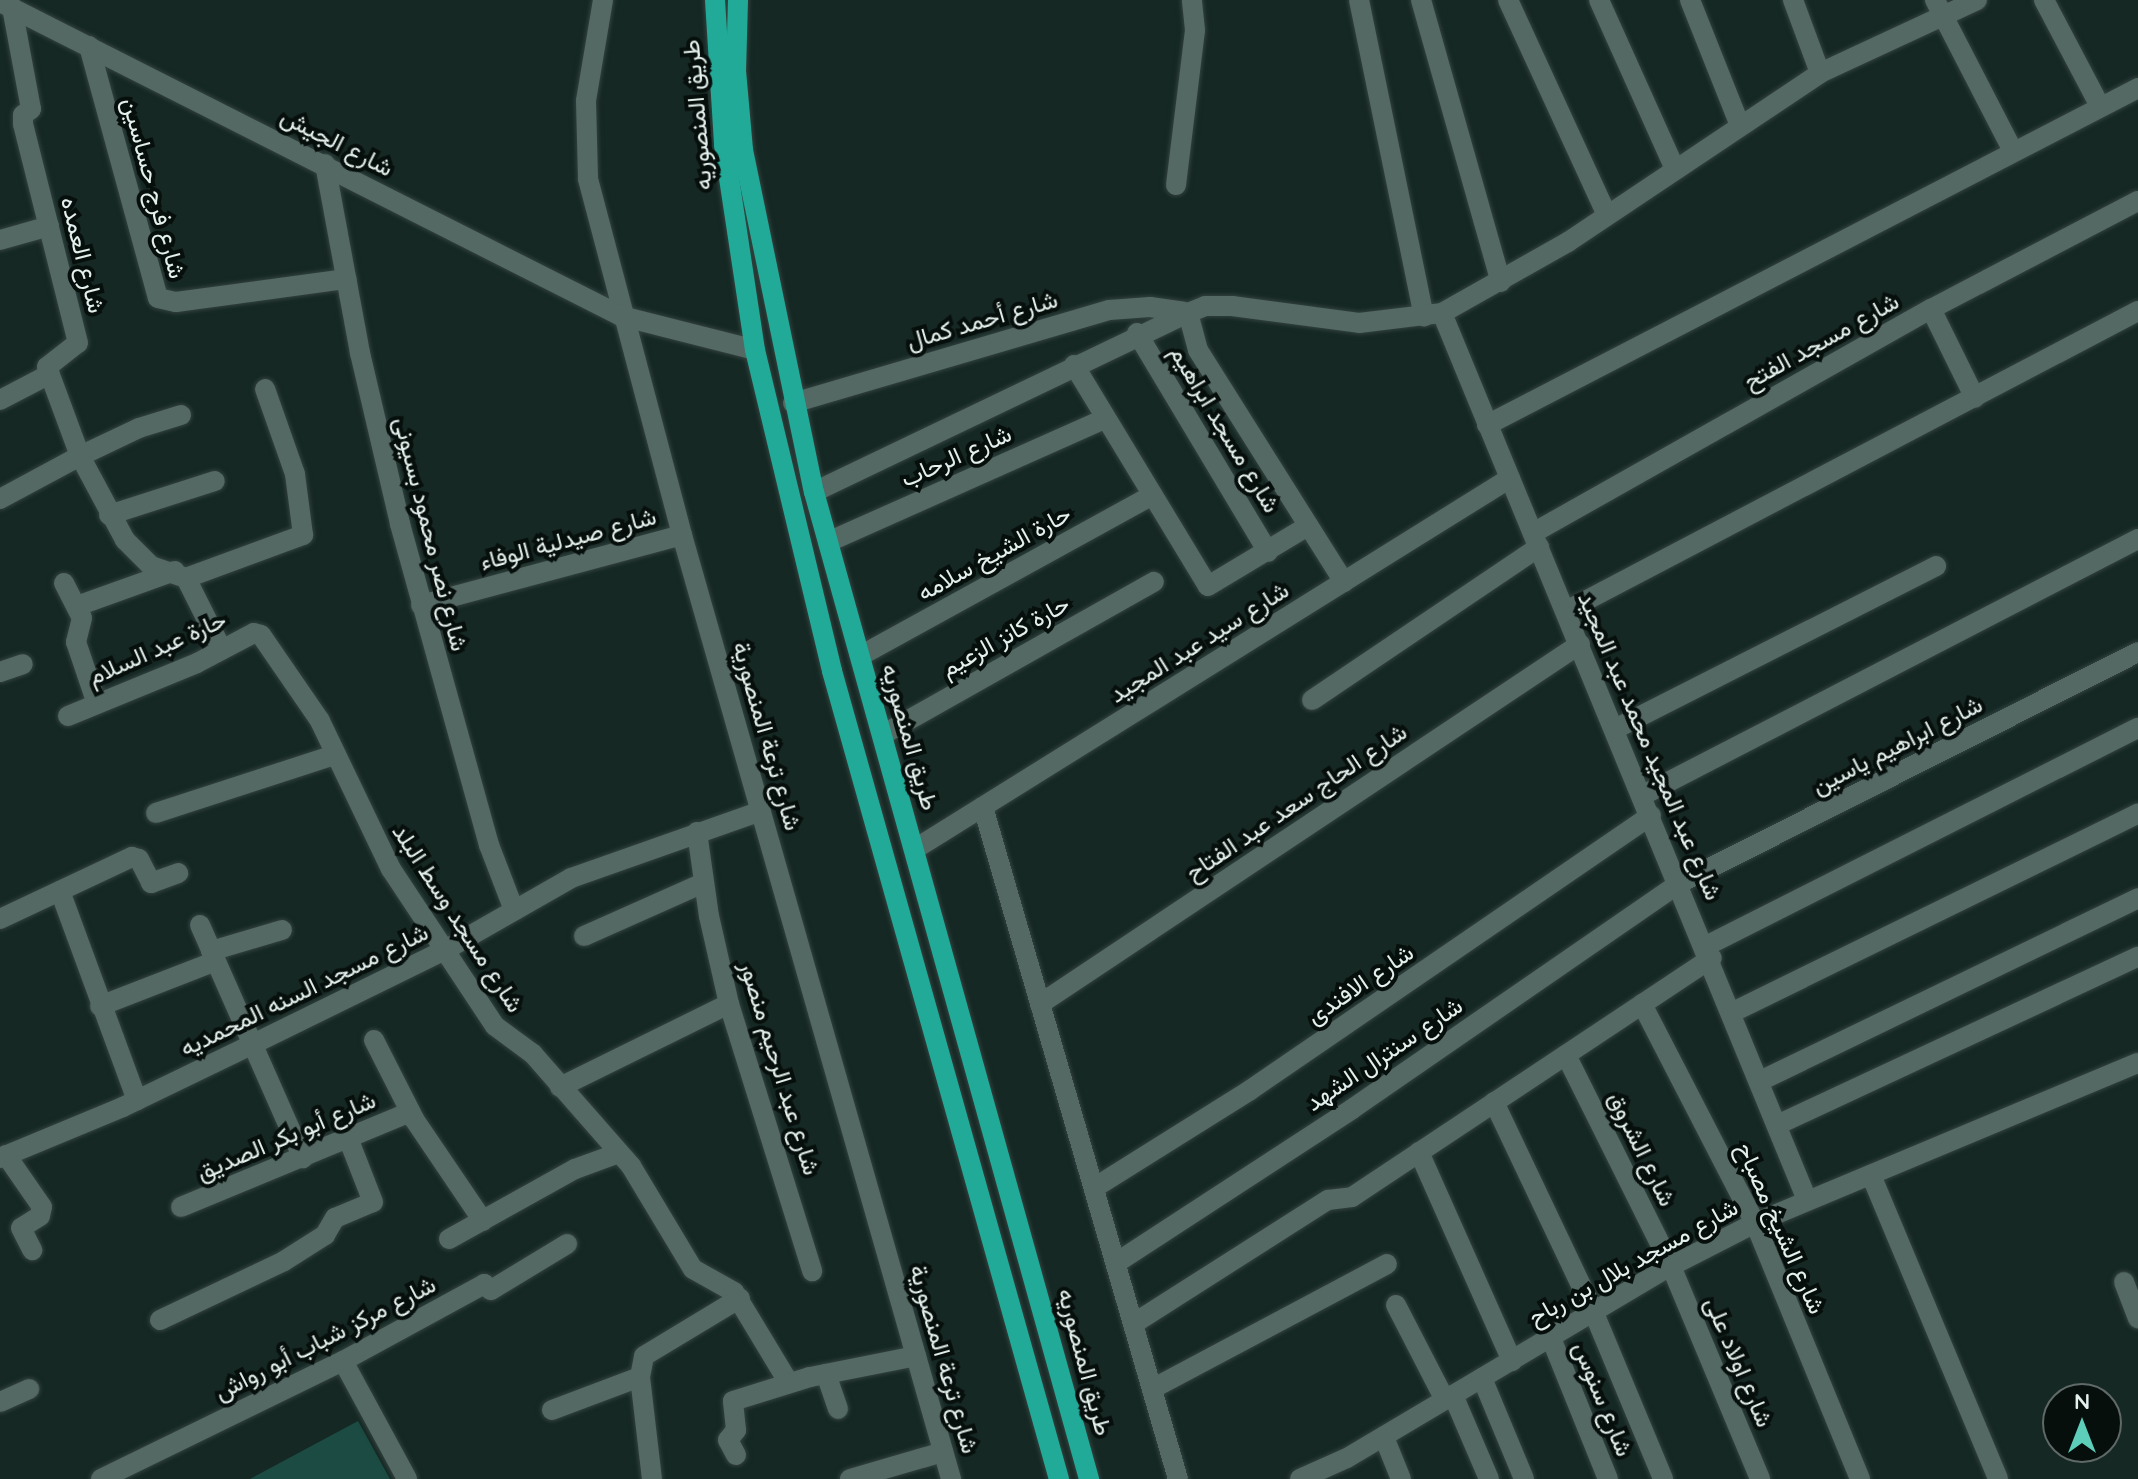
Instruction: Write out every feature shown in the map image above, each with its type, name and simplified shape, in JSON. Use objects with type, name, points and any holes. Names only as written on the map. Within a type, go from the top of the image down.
[{"type":"main road","name":"طريق المنصوريه","points":[[715,0],[724,145],[755,350],[832,671],[1059,1479]]},
{"type":"main road","name":"طريق المنصوريه","points":[[738,0],[736,71],[743,150],[793,403],[814,492],[1010,1185],[1089,1479]]},
{"type":"main road","points":[[979,1192],[1010,1185]]},
{"type":"street","name":"شارع ترعة المنصورية","points":[[603,0],[585,130],[588,179],[621,316],[682,535],[951,1479]]},
{"type":"street","points":[[1176,185],[1195,30],[1192,0]]},
{"type":"street","name":"شارع عبد المجيد محمد عبد المجيد","points":[[1359,0],[1433,314],[1510,478],[1709,952],[1807,1200]]},
{"type":"street","points":[[1421,0],[1501,282]]},
{"type":"street","points":[[1508,0],[1607,215]]},
{"type":"street","points":[[1599,0],[1674,167]]},
{"type":"street","points":[[1690,0],[1739,123]]},
{"type":"street","points":[[1793,0],[1820,73]]},
{"type":"street","points":[[814,492],[1137,333],[1205,306],[1232,306],[1359,323],[1433,314],[1501,282],[1607,215],[1739,123],[1820,73],[1939,8],[1977,0]]},
{"type":"street","points":[[2044,0],[2100,106]]},
{"type":"street","name":"شارع الجيش","points":[[6,4],[621,316],[651,327],[755,350]]},
{"type":"street","name":"شارع العمده","points":[[6,4],[31,109],[23,115],[23,124],[78,343],[74,350],[47,362],[50,374]]},
{"type":"street","points":[[1939,8],[2012,149]]},
{"type":"street","name":"شارع فرج حساسين","points":[[89,46],[158,298],[176,302],[346,279]]},
{"type":"street","points":[[1487,425],[2012,149],[2138,88]]},
{"type":"street","name":"شارع نصر محمود بسيونى","points":[[325,164],[346,279],[421,605],[489,845],[514,910]]},
{"type":"street","name":"شارع مسجد الفتح","points":[[1312,700],[1536,540],[1931,309],[2138,201]]},
{"type":"street","points":[[0,240],[49,226]]},
{"type":"street","name":"شارع أحمد كمال","points":[[793,403],[1109,310],[1150,307],[1188,313]]},
{"type":"street","points":[[1931,309],[1975,398]]},
{"type":"street","points":[[1566,611],[2138,311]]},
{"type":"street","points":[[1188,313],[1198,350],[1344,582]]},
{"type":"street","name":"شارع مسجد ابراهيم","points":[[1137,333],[1268,552]]},
{"type":"street","points":[[1074,365],[1208,586],[1308,526]]},
{"type":"street","points":[[0,400],[50,374],[80,456],[109,515],[151,566],[180,575],[222,650]]},
{"type":"street","points":[[77,606],[303,535],[295,474],[265,389]]},
{"type":"street","points":[[0,499],[139,428],[181,415]]},
{"type":"street","name":"شارع الرحاب","points":[[828,542],[1106,418]]},
{"type":"street","name":"شارع سيد عبد المجيد","points":[[915,849],[1510,478]]},
{"type":"street","points":[[109,515],[215,481]]},
{"type":"street","name":"حارة الشيخ سلامه","points":[[860,656],[1153,495]]},
{"type":"street","name":"شارع صيدلية الوفاء","points":[[421,605],[682,535]]},
{"type":"street","points":[[1643,795],[2138,539]]},
{"type":"street","points":[[1615,729],[1936,566]]},
{"type":"street","name":"حارة كانز الزعيم","points":[[882,735],[1154,582]]},
{"type":"street","points":[[64,583],[77,606],[82,623],[76,642],[97,704]]},
{"type":"street","name":"حارة عبد السلام","points":[[68,716],[222,650],[254,633],[264,638]]},
{"type":"street","name":"شارع مسجد وسط البلد","points":[[264,638],[320,721],[391,869],[495,1026],[533,1054],[619,1153],[693,1269],[726,1285],[740,1298],[789,1383]]},
{"type":"street","name":"شارع الحاج سعد عبد الفتاح","points":[[1040,1004],[1580,644]]},
{"type":"street","name":"شارع ابراهيم ياسين","points":[[1678,884],[2138,652]]},
{"type":"street","points":[[0,672],[23,664]]},
{"type":"street","points":[[1133,1324],[1328,1200],[1352,1197],[1642,1004],[1709,952],[2138,728]]},
{"type":"street","points":[[156,813],[335,755]]},
{"type":"street","points":[[983,807],[1178,1479]]},
{"type":"street","name":"شارع مسجد السنه المحمديه","points":[[3,1156],[137,1100],[251,1045],[445,950],[597,867],[761,811]]},
{"type":"street","points":[[1733,1012],[2138,814]]},
{"type":"street","name":"شارع الافندى","points":[[1094,1188],[1250,1090],[1651,815]]},
{"type":"street","name":"شارع عبد الرحيم منصور","points":[[697,832],[703,883],[729,1004],[812,1271]]},
{"type":"street","points":[[0,919],[132,857],[139,859],[151,883],[178,873]]},
{"type":"street","points":[[584,936],[703,883]]},
{"type":"street","name":"شارع سنترال الشهد","points":[[1116,1263],[1352,1109],[1678,884]]},
{"type":"street","points":[[60,891],[137,1100]]},
{"type":"street","points":[[1760,1081],[2138,898]]},
{"type":"street","points":[[200,925],[303,1158]]},
{"type":"street","points":[[100,1006],[213,956],[282,930]]},
{"type":"street","points":[[1777,1125],[2138,957]]},
{"type":"street","points":[[560,1087],[729,1004]]},
{"type":"street","name":"شارع الشيخ مصباح","points":[[1642,1004],[1755,1223],[1860,1479]]},
{"type":"street","points":[[374,1040],[410,1112],[483,1221]]},
{"type":"street","name":"شارع الشروق","points":[[1566,1055],[1671,1266]]},
{"type":"street","name":"شارع مسجد بلال بن رباح","points":[[1300,1479],[1384,1437],[1671,1266],[1755,1223],[2138,1063]]},
{"type":"street","points":[[1494,1102],[1594,1313],[1663,1479]]},
{"type":"street","name":"شارع أبو بكر الصديق","points":[[181,1207],[410,1112]]},
{"type":"street","points":[[160,1320],[284,1261],[325,1235],[335,1218],[373,1202],[348,1138]]},
{"type":"street","points":[[1419,1152],[1512,1361]]},
{"type":"street","points":[[449,1239],[575,1169],[619,1153]]},
{"type":"street","points":[[3,1156],[42,1207],[38,1218],[21,1228],[32,1250]]},
{"type":"street","points":[[1871,1175],[1998,1479]]},
{"type":"street","name":"شارع مركز شباب أبو رواش","points":[[101,1479],[343,1361],[484,1284],[491,1290],[567,1244]]},
{"type":"street","points":[[1152,1389],[1387,1264]]},
{"type":"street","name":"شارع اولاد على","points":[[1671,1266],[1760,1479]]},
{"type":"street","points":[[2124,1282],[2138,1318]]},
{"type":"street","points":[[652,1479],[640,1377],[644,1356],[740,1298]]},
{"type":"street","points":[[1396,1305],[1449,1398],[1489,1479]]},
{"type":"street","name":"شارع سنوس","points":[[1551,1338],[1608,1479]]},
{"type":"street","points":[[736,1455],[728,1440],[736,1430],[732,1403],[789,1383],[916,1356]]},
{"type":"street","points":[[343,1361],[407,1479]]},
{"type":"street","points":[[826,1374],[838,1409]]},
{"type":"street","points":[[552,1410],[640,1377]]},
{"type":"street","points":[[1482,1378],[1524,1479]]},
{"type":"street","points":[[0,1402],[29,1389]]},
{"type":"street","points":[[1384,1437],[1401,1479]]},
{"type":"street","points":[[857,1478],[943,1452]]},
{"type":"green space","points":[[358,1421],[390,1479],[250,1479]]}]
